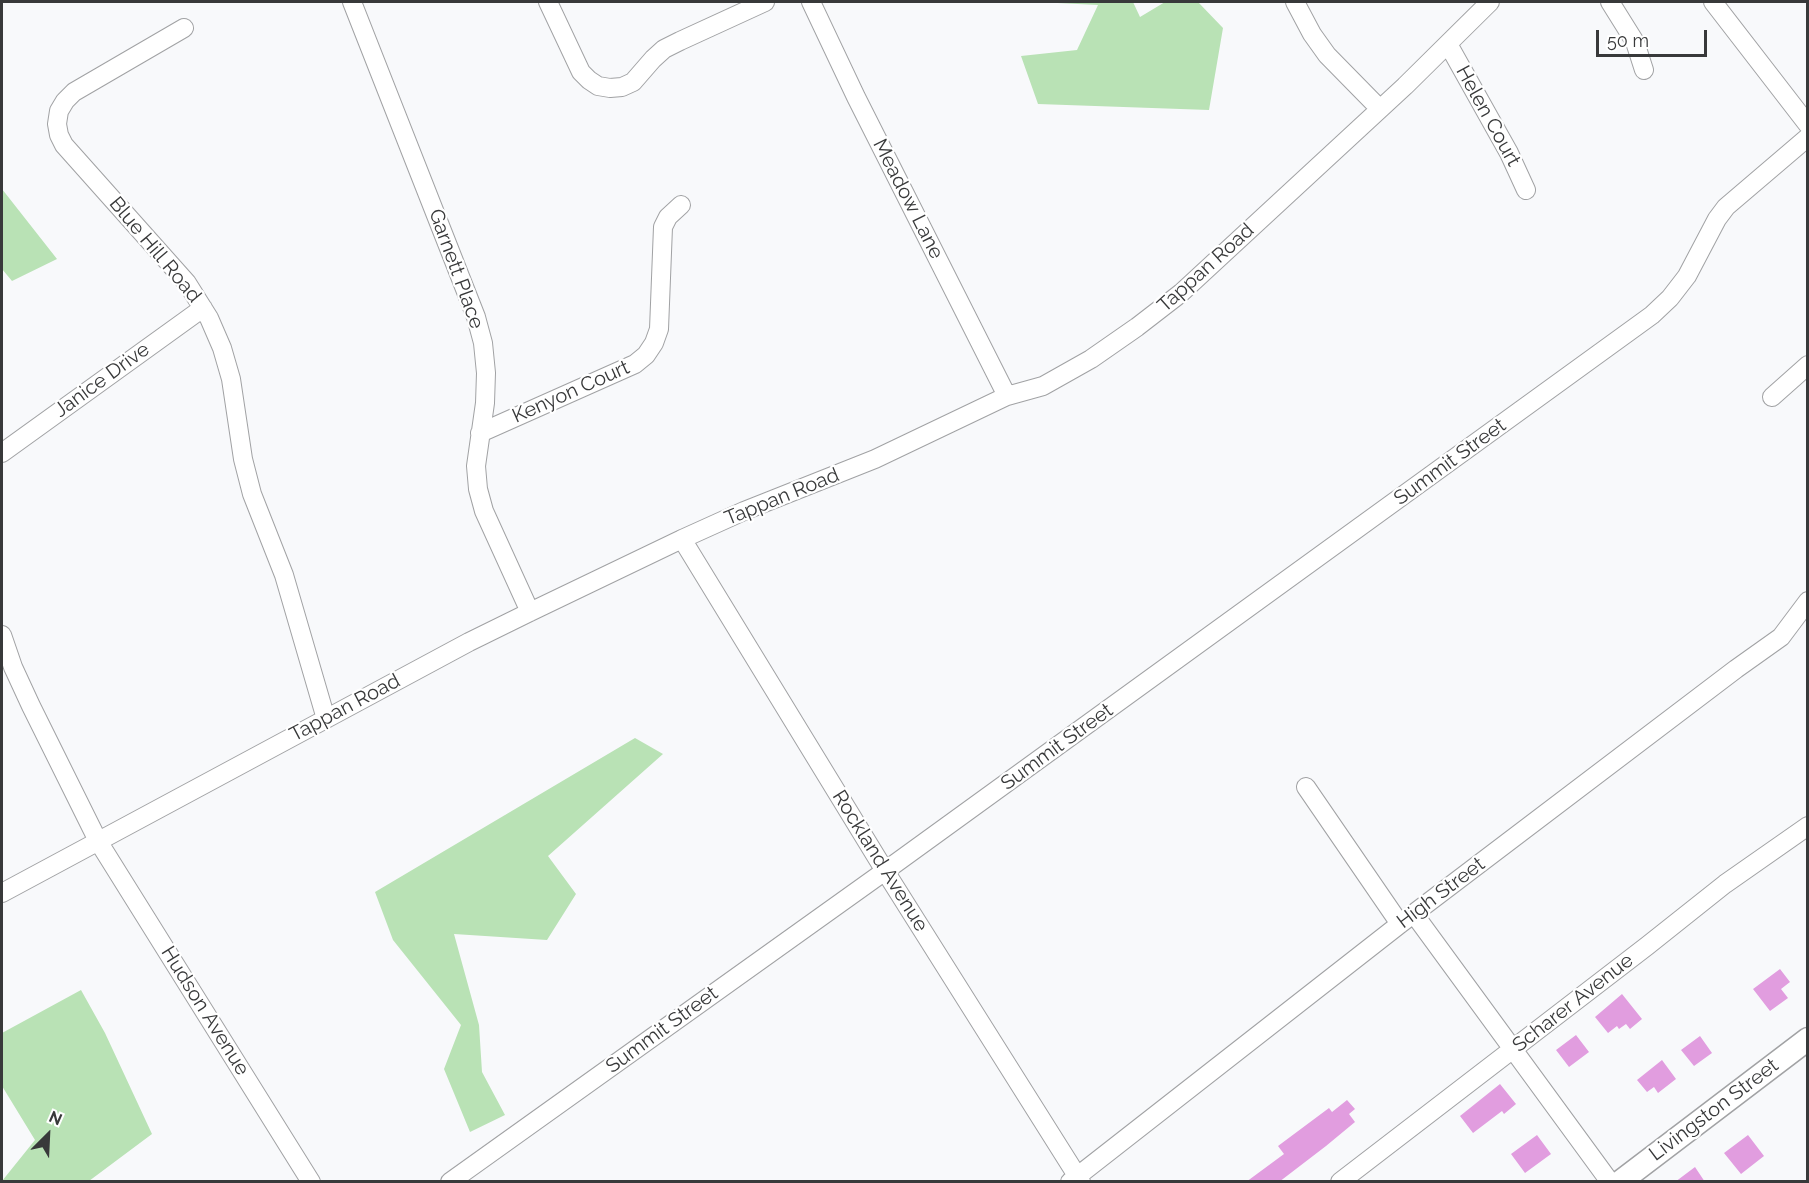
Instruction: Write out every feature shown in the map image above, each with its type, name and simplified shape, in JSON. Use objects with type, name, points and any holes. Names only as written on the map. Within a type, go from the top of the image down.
[{"type":"main road","name":"Livingston Street","points":[[1621,1181],[1808,1039]]},
{"type":"street","name":"Garnett Place","points":[[352,2],[476,316],[483,343],[486,374],[485,403],[476,466],[478,489],[484,511],[530,612]]},
{"type":"street","points":[[548,2],[580,72],[598,86],[610,88],[622,87],[633,82],[653,59],[672,45],[765,2]]},
{"type":"street","name":"Meadow Lane","points":[[811,2],[856,98],[1007,396]]},
{"type":"street","points":[[1295,2],[1327,55],[1380,110]]},
{"type":"street","points":[[1610,2],[1635,42],[1644,70]]},
{"type":"street","points":[[1714,2],[1808,125]]},
{"type":"street","name":"Tappan Road","points":[[2,893],[469,642],[530,612],[754,507],[875,459],[1007,396],[1043,386],[1091,358],[1137,327],[1181,293],[1380,110],[1448,44],[1484,4]]},
{"type":"street","name":"Blue Hill Road","points":[[184,28],[74,92],[59,111],[57,124],[64,145],[181,276],[203,308],[222,348],[231,379],[239,440],[248,477],[284,575],[326,719]]},
{"type":"street","name":"Helen Court","points":[[1448,44],[1509,153],[1526,190]]},
{"type":"street","name":"Summit Street","points":[[450,1182],[1352,534],[1659,308],[1687,276],[1717,219],[1726,207],[1808,137]]},
{"type":"street","name":"Kenyon Court","points":[[480,433],[635,364],[646,355],[659,329],[663,227],[668,217],[681,205]]},
{"type":"street","name":"Janice Drive","points":[[2,453],[203,308]]},
{"type":"street","points":[[1772,397],[1808,365]]},
{"type":"street","name":"Rockland Avenue","points":[[682,539],[1076,1180]]},
{"type":"street","name":"High Street","points":[[1076,1180],[1407,919],[1781,637],[1808,602]]},
{"type":"street","name":"Hudson Avenue","points":[[2,635],[13,667],[31,706],[98,841],[311,1182]]},
{"type":"street","points":[[1306,787],[1407,919],[1514,1049],[1610,1182]]},
{"type":"street","name":"Scharer Avenue","points":[[1340,1182],[1725,884],[1808,826]]},
{"type":"green space","points":[[1037,2],[1133,2],[1140,17],[1165,2],[1198,2],[1223,28],[1209,110],[1038,104],[1021,56],[1077,50],[1098,5]]},
{"type":"green space","points":[[2,189],[57,259],[12,281],[2,269]]},
{"type":"green space","points":[[635,738],[663,754],[548,856],[576,894],[547,940],[454,934],[479,1025],[482,1072],[505,1115],[470,1132],[444,1069],[461,1025],[393,940],[375,892]]},
{"type":"green space","points":[[81,990],[105,1033],[152,1134],[89,1181],[2,1181],[35,1140],[2,1086],[2,1033]]},
{"type":"building","points":[[1780,969],[1790,982],[1781,989],[1788,998],[1770,1011],[1753,989]]},
{"type":"building","points":[[1622,994],[1642,1019],[1630,1029],[1626,1024],[1619,1029],[1617,1026],[1608,1033],[1595,1017]]},
{"type":"building","points":[[1576,1035],[1589,1052],[1569,1067],[1556,1050]]},
{"type":"building","points":[[1700,1036],[1712,1053],[1694,1066],[1681,1050]]},
{"type":"building","points":[[1662,1060],[1676,1079],[1658,1093],[1654,1087],[1647,1092],[1637,1080]]},
{"type":"building","points":[[1500,1084],[1516,1104],[1504,1114],[1502,1111],[1473,1133],[1460,1116]]},
{"type":"building","points":[[1347,1100],[1355,1109],[1349,1114],[1355,1122],[1326,1146],[1279,1182],[1246,1182],[1284,1154],[1278,1146],[1329,1108],[1332,1112]]},
{"type":"building","points":[[1537,1135],[1551,1154],[1525,1173],[1511,1154]]},
{"type":"building","points":[[1748,1135],[1764,1156],[1741,1174],[1724,1153]]},
{"type":"building","points":[[1695,1167],[1705,1182],[1675,1182]]}]
